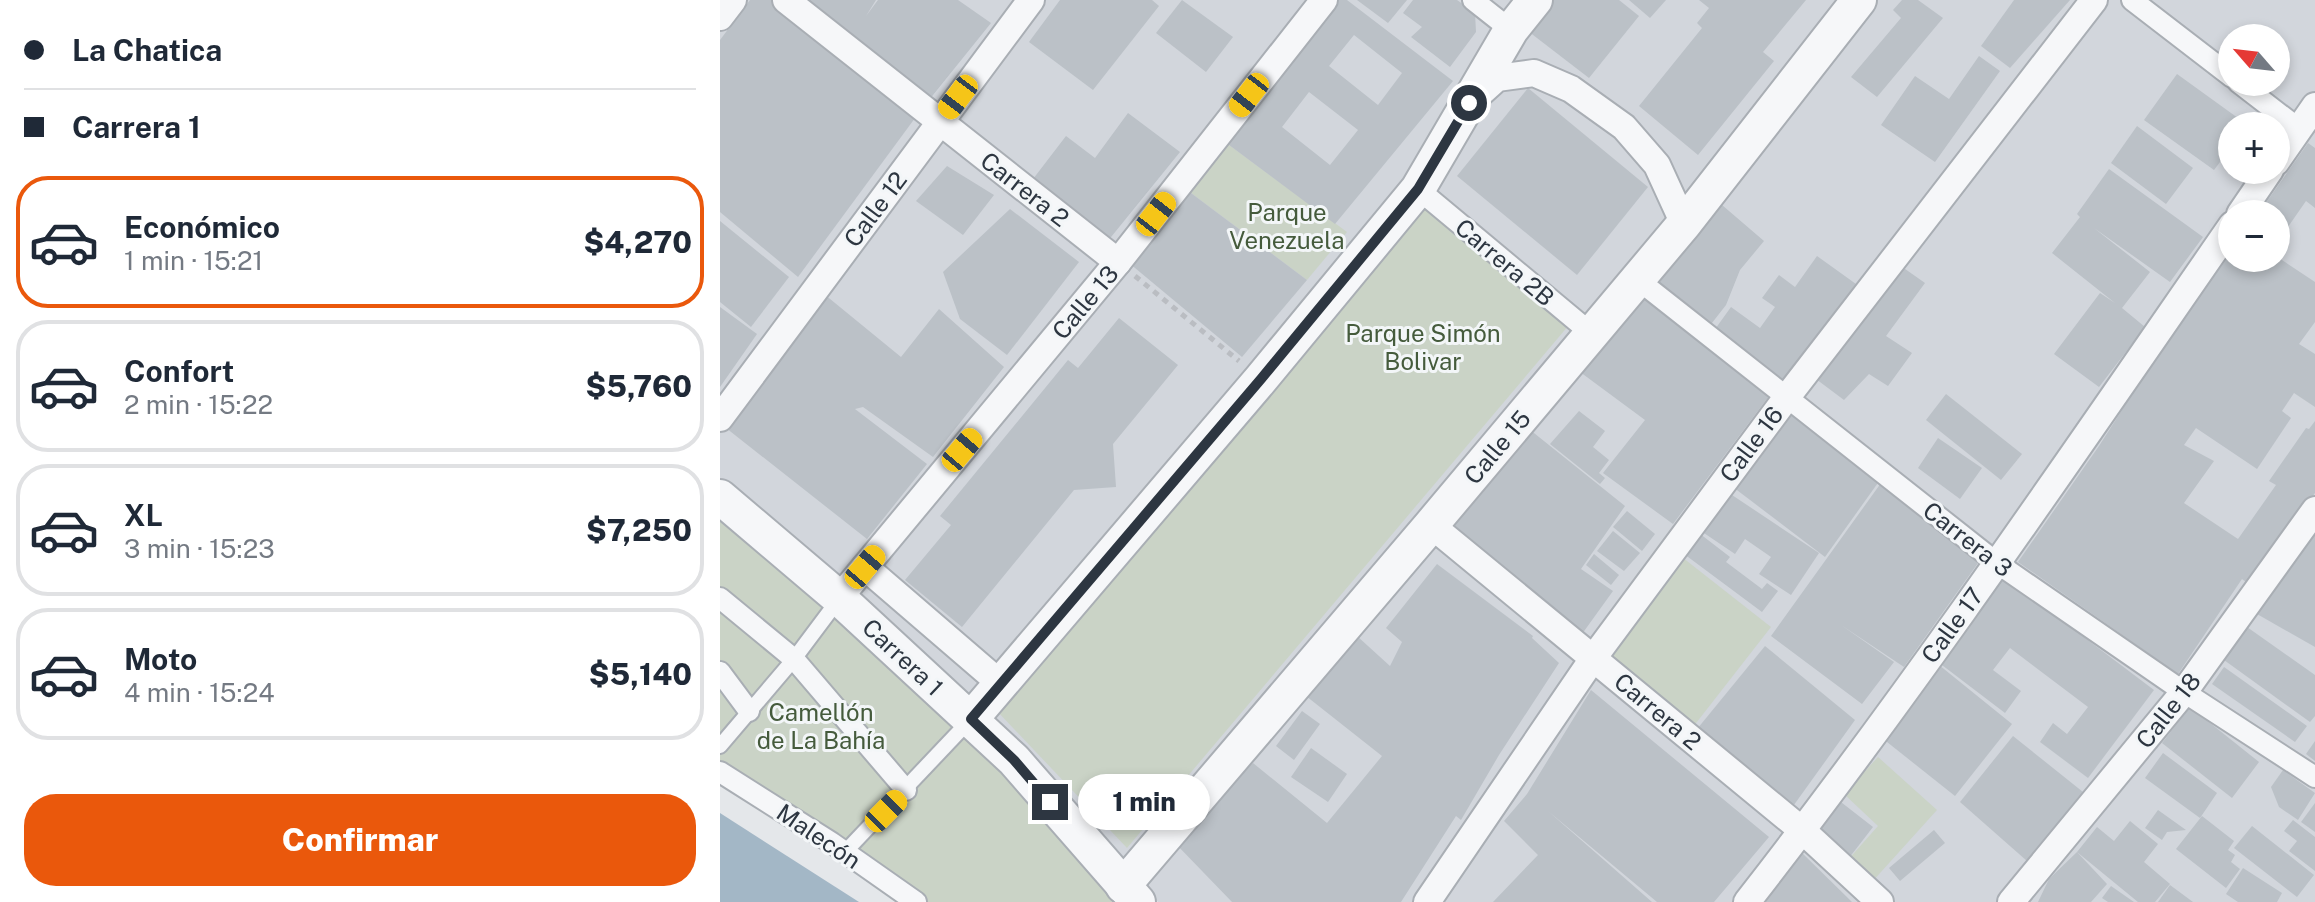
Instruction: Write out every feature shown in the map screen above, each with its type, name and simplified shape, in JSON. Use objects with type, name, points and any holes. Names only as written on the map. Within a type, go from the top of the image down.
[{"type":"street","points":[[720,17],[733,0]]},
{"type":"street","name":"Carrera 2","points":[[786,0],[1118,262]]},
{"type":"street","name":"Calle 12","points":[[720,418],[1031,0]]},
{"type":"street","name":"Calle 13","points":[[839,598],[1118,262],[1324,0]]},
{"type":"street","points":[[1473,0],[1511,30]]},
{"type":"street","points":[[971,719],[1261,379],[1418,189],[1511,30],[1535,0]]},
{"type":"street","name":"Calle 15","points":[[1125,894],[1684,224],[1859,0]]},
{"type":"street","name":"Calle 16","points":[[1427,902],[1594,657],[1787,397],[2094,0]]},
{"type":"street","points":[[2132,0],[2218,66]]},
{"type":"street","points":[[1469,103],[1497,78],[1534,73],[1571,89],[1624,127],[1657,165],[1684,224]]},
{"type":"street","points":[[2256,96],[2307,135]]},
{"type":"street","points":[[2290,150],[2307,135],[2315,106]]},
{"type":"street","name":"Carrera 2B","points":[[1418,189],[1592,334]]},
{"type":"street","name":"Calle 17","points":[[1747,902],[1803,831],[1997,563],[2218,245]]},
{"type":"street","name":"Carrera 3","points":[[1637,279],[1997,563],[2184,692],[2315,777]]},
{"type":"street","name":"Carrera 1","points":[[720,497],[839,598],[1014,760],[1125,894]]},
{"type":"street","name":"Calle 18","points":[[2011,902],[2184,692],[2315,510]]},
{"type":"street","name":"Carrera 2","points":[[1431,525],[1803,831],[1880,902]]},
{"type":"street","points":[[865,567],[1001,684]]},
{"type":"street","points":[[720,598],[794,659],[906,790]]},
{"type":"street","points":[[720,672],[749,711]]},
{"type":"street","name":"Malecón","points":[[720,772],[845,852],[916,902]]},
{"type":"lane","points":[[720,746],[794,659],[839,598]]},
{"type":"lane","points":[[845,852],[971,719]]},
{"type":"path","points":[[1118,262],[1261,379]]},
{"type":"shaded area","points":[[720,0],[2315,0],[2315,902],[1158,902],[1022,752],[720,486]]},
{"type":"green space","name":"Parque Venezuela","points":[[1221,139],[1347,232],[1307,280],[1183,187]]},
{"type":"green space","name":"Parque Simón Bolivar","points":[[1421,198],[1569,325],[1127,848],[996,710]]},
{"type":"green space","name":"Camellón de La Bahía","points":[[720,514],[1002,766],[1115,902],[905,902],[720,765]]},
{"type":"green space","points":[[1678,554],[1771,627],[1693,727],[1600,655]]},
{"type":"green space","points":[[1878,757],[1937,810],[1871,883],[1847,861],[1878,826],[1844,794]]},
{"type":"water","points":[[720,813],[859,902],[720,902]]},
{"type":"building","points":[[750,0],[772,0],[918,114],[798,277],[720,212],[720,40]]},
{"type":"building","points":[[798,0],[876,0],[866,16],[878,0],[958,0],[991,23],[929,100]]},
{"type":"building","points":[[1060,0],[1152,0],[1159,6],[1093,90],[1029,42]]},
{"type":"building","points":[[1182,0],[1233,37],[1206,72],[1156,33]]},
{"type":"building","points":[[1339,0],[1347,0],[1453,81],[1335,224],[1221,139]],"holes":[[[1354,35],[1402,73],[1378,105],[1329,66]],[[1309,92],[1358,130],[1330,165],[1282,127]]]},
{"type":"building","points":[[1357,0],[1407,0],[1388,23]]},
{"type":"building","points":[[1413,0],[1457,0],[1475,13],[1476,32],[1450,67],[1411,37],[1422,27],[1403,13]]},
{"type":"building","points":[[1549,0],[1619,0],[1639,16],[1589,78],[1524,28]]},
{"type":"building","points":[[1629,0],[1666,0],[1650,18]]},
{"type":"building","points":[[1699,0],[1806,0],[1763,52],[1774,61],[1698,155],[1639,106],[1702,28],[1697,23],[1709,8]]},
{"type":"building","points":[[1902,0],[1918,0],[1943,18],[1877,97],[1851,77],[1901,18],[1893,10]]},
{"type":"building","points":[[2014,0],[2070,0],[2010,68],[1981,46]]},
{"type":"building","points":[[1979,56],[2000,71],[1935,162],[1881,125],[1915,76],[1949,99]]},
{"type":"building","points":[[2177,74],[2230,112],[2218,112],[2218,165],[2214,170],[2144,120]]},
{"type":"building","points":[[1528,88],[1648,187],[1577,275],[1457,176]]},
{"type":"building","points":[[1128,113],[1180,152],[1107,242],[1030,183],[1066,136],[1095,158]]},
{"type":"building","points":[[2137,126],[2193,168],[2166,204],[2111,163]]},
{"type":"building","points":[[2308,143],[2315,148],[2315,208],[2306,201],[2290,224],[2290,200],[2268,200],[2279,184],[2290,184],[2290,169]]},
{"type":"building","points":[[947,166],[994,195],[963,235],[916,201]]},
{"type":"building","points":[[2109,169],[2203,237],[2170,282],[2094,228],[2150,272],[2122,308],[2145,327],[2099,387],[2054,354],[2100,293],[2115,303],[2052,253],[2080,217],[2077,214]]},
{"type":"building","points":[[1183,187],[1307,280],[1242,357],[1129,263]]},
{"type":"building","points":[[1715,199],[1764,241],[1740,270],[1726,305],[1708,328],[1657,288],[1652,275]]},
{"type":"building","points":[[1010,209],[1079,262],[1007,355],[960,319],[943,272]]},
{"type":"building","points":[[720,221],[789,277],[751,327],[720,302]]},
{"type":"building","points":[[1817,256],[1856,284],[1784,383],[1713,332],[1731,307],[1760,328],[1775,307],[1762,298],[1779,275],[1795,287]]},
{"type":"building","points":[[1898,264],[1925,283],[1886,336],[1912,353],[1888,386],[1869,374],[1844,400],[1812,376]]},
{"type":"building","points":[[2290,265],[2315,282],[2315,322],[2299,344],[2315,354],[2315,407],[2294,393],[2282,411],[2291,418],[2257,469],[2196,428],[2184,445],[2214,461],[2184,503],[2238,539],[2276,485],[2269,481],[2306,428],[2309,429],[2315,421],[2315,493],[2250,585],[2242,579],[2178,674],[2018,562],[2099,446],[2170,335],[2218,271],[2290,272]]},
{"type":"building","points":[[1632,286],[1769,396],[1673,524],[1603,473],[1645,420],[1576,369]]},
{"type":"building","points":[[824,294],[901,357],[939,309],[1004,367],[933,457],[863,407],[855,409],[927,464],[867,539],[726,428]]},
{"type":"building","points":[[720,307],[757,334],[720,387]]},
{"type":"building","points":[[1119,318],[1178,365],[1113,444],[1116,487],[1074,490],[962,627],[905,580],[951,525],[940,516],[1068,360],[1078,368]]},
{"type":"building","points":[[1946,394],[2022,454],[2001,480],[1926,420]]},
{"type":"building","points":[[1787,408],[1880,480],[1825,557],[1729,484]]},
{"type":"building","points":[[1579,411],[1605,431],[1593,447],[1609,460],[1599,473],[1605,478],[1600,484],[1550,444]]},
{"type":"building","points":[[1524,425],[1625,506],[1581,569],[1613,591],[1582,634],[1444,522]]},
{"type":"building","points":[[1938,438],[1982,468],[1960,499],[1918,468]]},
{"type":"building","points":[[1881,483],[1983,556],[1904,667],[1841,625],[1894,662],[1862,704],[1771,636]]},
{"type":"building","points":[[1726,491],[1819,553],[1791,595],[1759,574],[1771,557],[1745,539],[1735,554],[1698,529]]},
{"type":"building","points":[[1627,511],[1655,534],[1642,551],[1613,527]]},
{"type":"building","points":[[2315,528],[2315,647],[2257,614]]},
{"type":"building","points":[[1695,530],[1730,557],[1726,562],[1762,589],[1767,583],[1778,591],[1762,612],[1680,551]]},
{"type":"building","points":[[1613,531],[1640,553],[1624,571],[1597,551]]},
{"type":"building","points":[[1594,554],[1619,575],[1611,585],[1586,565]]},
{"type":"building","points":[[1437,564],[1533,636],[1559,663],[1461,820],[1456,816],[1401,902],[1232,902],[1174,842],[1253,763],[1327,823],[1382,756],[1306,696],[1357,636],[1390,666],[1402,642],[1386,628]]},
{"type":"building","points":[[2003,576],[2154,690],[2088,778],[2040,742],[2053,723],[2067,734],[2088,707],[2010,648],[1993,670],[2021,691],[2005,713],[1938,662]]},
{"type":"building","points":[[2247,627],[2315,675],[2315,716],[2310,722],[2224,660]]},
{"type":"building","points":[[1765,646],[1855,720],[1791,809],[1693,734]]},
{"type":"building","points":[[1939,665],[2012,724],[1955,796],[1882,738]]},
{"type":"building","points":[[2224,667],[2307,726],[2295,742],[2212,684]]},
{"type":"building","points":[[1591,690],[1769,837],[1714,902],[1657,902],[1548,811],[1652,902],[1493,902],[1538,855],[1504,821],[1527,794]]},
{"type":"building","points":[[2190,707],[2259,762],[2232,798],[2162,743]]},
{"type":"building","points":[[1302,711],[1320,724],[1294,760],[1276,746]]},
{"type":"building","points":[[2013,736],[2083,792],[2027,861],[1960,802]]},
{"type":"building","points":[[2315,741],[2315,761],[2306,754]]},
{"type":"building","points":[[1311,748],[1347,774],[1328,802],[1291,777]]},
{"type":"building","points":[[2163,753],[2217,793],[2200,818],[2145,778]]},
{"type":"building","points":[[2283,770],[2315,793],[2298,820],[2279,807],[2271,787]]},
{"type":"building","points":[[1837,799],[1873,827],[1849,858],[1813,830]]},
{"type":"building","points":[[2315,803],[2315,832],[2301,822]]},
{"type":"building","points":[[2158,810],[2186,830],[2167,832],[2162,840],[2145,828]]},
{"type":"building","points":[[2202,816],[2234,841],[2228,850],[2235,855],[2231,862],[2240,869],[2226,888],[2176,849]]},
{"type":"building","points":[[2293,820],[2315,837],[2315,871],[2289,851],[2297,841],[2284,831]]},
{"type":"building","points":[[2130,821],[2158,844],[2144,862],[2170,884],[2155,902],[2138,902],[2077,852],[2097,827],[2114,841]]},
{"type":"building","points":[[2252,826],[2314,875],[2297,897],[2234,848]]},
{"type":"building","points":[[1934,830],[1945,843],[1900,881],[1889,868]]},
{"type":"building","points":[[1797,848],[1852,902],[1755,902]]},
{"type":"building","points":[[2077,852],[2107,884],[2091,902],[2038,902],[2049,879]]},
{"type":"building","points":[[2243,868],[2282,893],[2277,902],[2238,902],[2226,894]]},
{"type":"building","points":[[2170,885],[2193,902],[2158,902]]},
{"type":"building","points":[[2111,886],[2134,902],[2108,902],[2102,898]]},
{"type":"route","points":[[1050,802],[1014,760],[971,719],[1261,379],[1418,189],[1469,103]]}]
